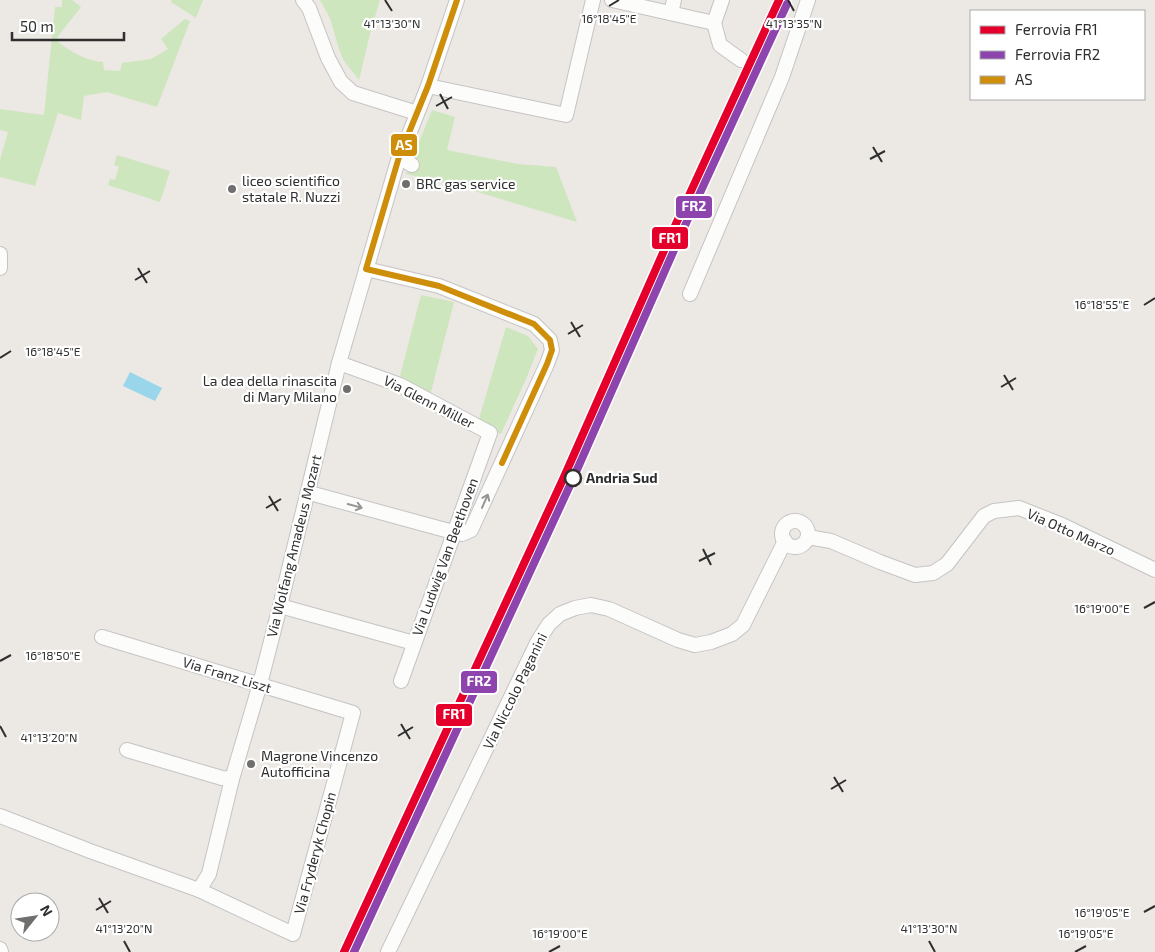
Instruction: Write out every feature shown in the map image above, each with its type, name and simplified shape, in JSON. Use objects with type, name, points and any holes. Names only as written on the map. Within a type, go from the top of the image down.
[{"type":"street","points":[[303,0],[309,8],[328,58],[341,82],[352,94],[417,113]]},
{"type":"street","name":"Via Wolfang Amadeus Mozart","points":[[199,890],[209,874],[232,779],[260,684],[280,606],[339,363],[366,269],[399,157],[428,86],[458,0]]},
{"type":"street","points":[[428,86],[449,96],[566,115],[593,0]]},
{"type":"street","points":[[612,0],[673,7],[714,23]]},
{"type":"street","points":[[722,0],[714,23],[720,45],[741,60]]},
{"type":"street","points":[[690,294],[782,77],[808,0]]},
{"type":"street","points":[[399,157],[412,165]]},
{"type":"street","points":[[0,254],[0,268]]},
{"type":"street","points":[[309,492],[458,533],[471,530],[552,350],[550,340],[534,324],[439,286],[366,269]]},
{"type":"street","name":"Via Glenn Miller","points":[[339,363],[400,385],[490,433]]},
{"type":"street","name":"Via Ludwig Van Beethoven","points":[[401,681],[414,643],[458,533],[490,433]]},
{"type":"street","name":"Via Otto Marzo","points":[[808,537],[831,541],[915,575],[933,573],[947,564],[984,516],[994,510],[1019,508],[1062,525],[1155,570]]},
{"type":"street","points":[[791,522],[799,522],[805,526],[808,537],[800,546],[792,546],[785,541],[783,530],[791,522]]},
{"type":"street","name":"Via Niccolo Paganini","points":[[388,952],[538,641],[549,624],[560,614],[574,608],[591,605],[609,609],[678,640],[695,645],[712,642],[732,634],[743,624],[785,541]]},
{"type":"street","points":[[280,606],[414,643]]},
{"type":"street","name":"Via Franz Liszt","points":[[102,636],[353,713]]},
{"type":"street","name":"Via Fryderyk Chopin","points":[[199,890],[293,934],[353,713]]},
{"type":"street","points":[[127,750],[222,778],[232,779]]},
{"type":"street","points":[[0,816],[199,890]]},
{"type":"green space","points":[[62,0],[72,0],[81,7],[58,36],[57,41],[79,55],[103,62],[104,70],[120,71],[122,63],[151,59],[168,49],[161,39],[185,19],[190,21],[157,107],[107,92],[84,96],[81,120],[58,113],[35,186],[0,177],[0,160],[8,132],[0,130],[0,109],[44,115],[55,7],[62,7]]},
{"type":"green space","points":[[172,0],[203,0],[196,18],[171,2]]},
{"type":"green space","points":[[320,0],[380,0],[359,80],[344,61],[330,18]]},
{"type":"green space","points":[[432,110],[455,117],[447,150],[518,164],[556,167],[577,222],[454,185],[406,174]]},
{"type":"green space","points":[[117,155],[170,171],[160,202],[108,185],[110,179],[115,180],[119,167],[114,165]]},
{"type":"green space","points":[[421,295],[454,302],[430,396],[400,376]]},
{"type":"green space","points":[[506,327],[528,336],[538,349],[501,434],[478,422]]},
{"type":"water","points":[[130,372],[162,388],[155,401],[123,386]]},
{"type":"rail line","name":"FR1","points":[[344,952],[564,477],[674,228],[779,0]]},
{"type":"rail line","name":"FR2","points":[[354,952],[572,481],[682,232],[787,4]]},
{"type":"transit line","name":"AS","points":[[457,0],[428,86],[399,157],[366,269],[439,286],[534,324],[550,340],[552,350],[547,364],[502,463]]},
{"type":"place","name":"BRC gas service","points":[[406,184]]},
{"type":"place","name":"liceo scientifico statale R. Nuzzi","points":[[232,189]]},
{"type":"place","name":"La dea della rinascita di Mary Milano","points":[[347,389]]},
{"type":"place","name":"Andria Sud","points":[[573,478]]},
{"type":"place","name":"Magrone Vincenzo Autofficina","points":[[251,764]]}]
